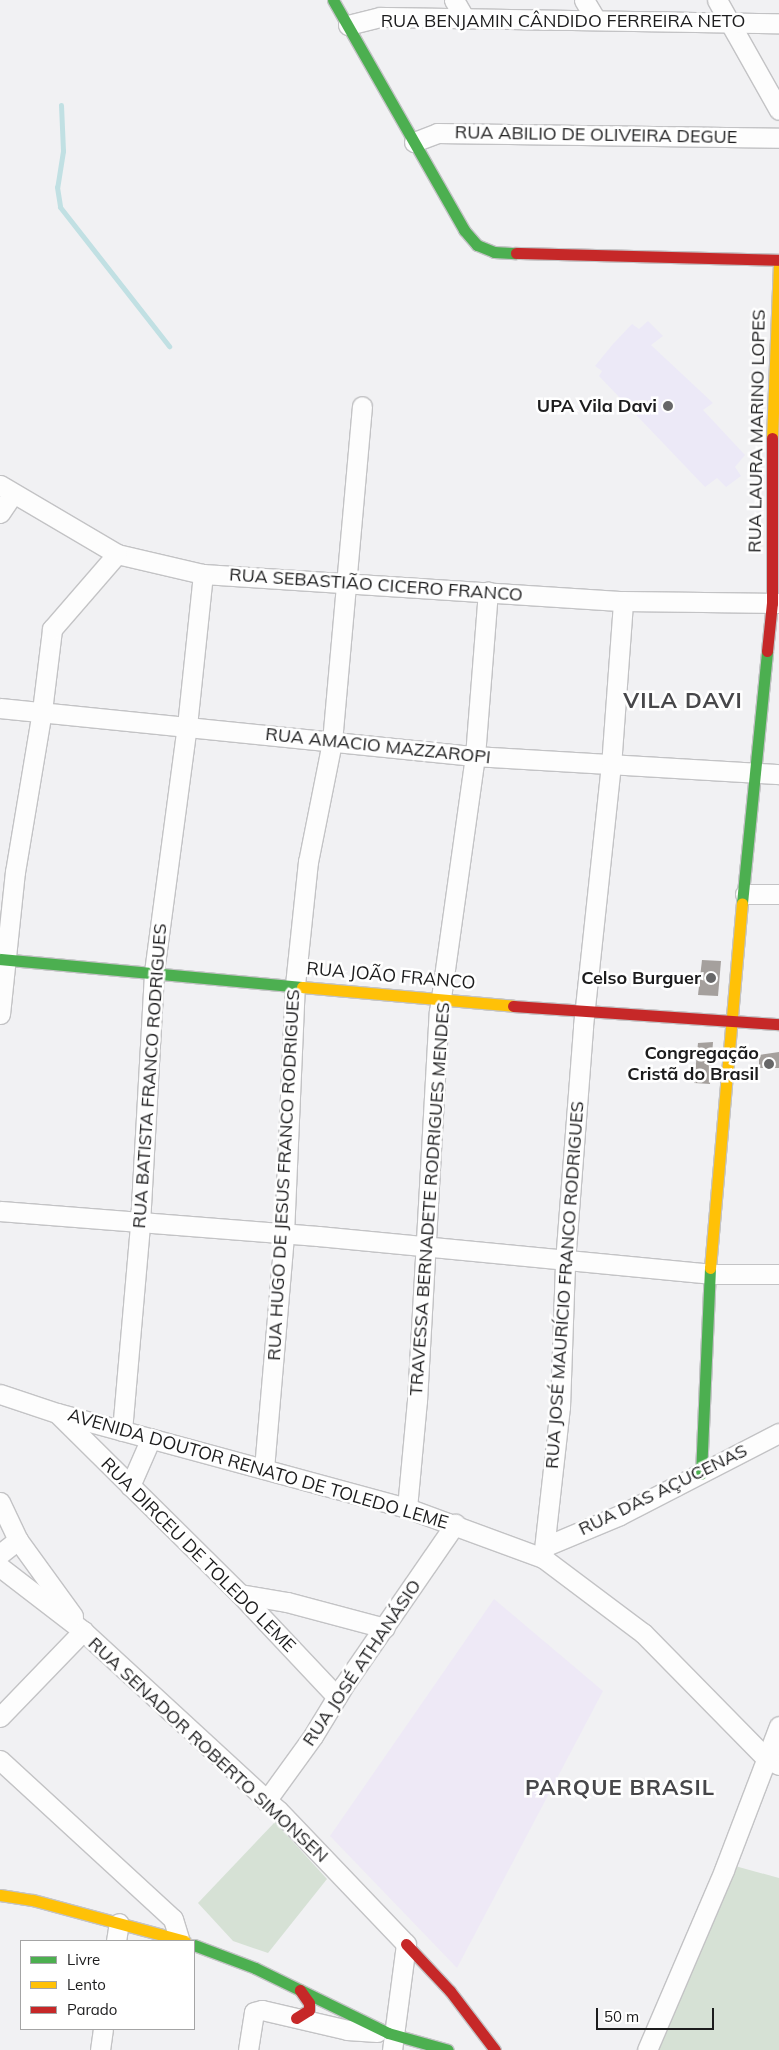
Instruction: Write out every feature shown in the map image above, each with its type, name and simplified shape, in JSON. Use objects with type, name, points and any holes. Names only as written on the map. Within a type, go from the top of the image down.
[{"type":"street","points":[[333,0],[464,230],[478,245],[494,252],[779,260]]},
{"type":"street","points":[[454,0],[465,19]]},
{"type":"street","points":[[584,0],[596,20]]},
{"type":"street","points":[[717,0],[779,110]]},
{"type":"street","name":"RUA BENJAMIN CÂNDIDO FERREIRA NETO","points":[[348,25],[380,17],[779,23]]},
{"type":"street","name":"RUA ABILIO DE OLIVEIRA DEGUE","points":[[414,142],[437,133],[779,138]]},
{"type":"street","name":"RUA LAURA MARINO LOPES","points":[[701,1474],[710,1274],[730,1022],[775,603],[779,260]]},
{"type":"street","name":"RUA HUGO DE JESUS FRANCO RODRIGUES","points":[[264,1469],[284,1234],[295,985],[308,862],[332,742],[362,406]]},
{"type":"street","points":[[0,513],[7,490]]},
{"type":"street","name":"RUA SEBASTIÃO CICERO FRANCO","points":[[7,490],[117,554],[203,574],[623,601],[775,603]]},
{"type":"street","points":[[0,1014],[8,871],[42,712],[52,629],[117,554]]},
{"type":"street","name":"RUA BATISTA FRANCO RODRIGUES","points":[[122,1431],[140,1224],[154,972],[188,726],[203,574]]},
{"type":"street","name":"TRAVESSA BERNADETE RODRIGUES MENDES","points":[[407,1508],[427,1246],[443,997],[475,756],[488,592]]},
{"type":"street","name":"RUA JOSÉ MAURÍCIO FRANCO RODRIGUES","points":[[545,1552],[560,1407],[565,1262],[586,1012],[611,766],[623,601]]},
{"type":"street","name":"RUA AMACIO MAZZAROPI","points":[[0,708],[475,756],[611,766],[779,774]]},
{"type":"street","points":[[745,894],[779,894]]},
{"type":"street","name":"RUA JOÃO FRANCO","points":[[2,959],[443,997],[586,1012],[779,1024]]},
{"type":"street","points":[[0,1211],[140,1224],[427,1246],[565,1262],[710,1274],[779,1274]]},
{"type":"street","name":"AVENIDA DOUTOR RENATO DE TOLEDO LEME","points":[[0,1394],[57,1413],[407,1508],[545,1552],[643,1633],[773,1762]]},
{"type":"street","name":"RUA DIRCEU DE TOLEDO LEME","points":[[57,1413],[240,1594],[337,1697]]},
{"type":"street","points":[[130,1486],[151,1438]]},
{"type":"street","name":"RUA DAS AÇUCENAS","points":[[545,1552],[701,1474],[776,1439]]},
{"type":"street","points":[[0,1502],[18,1540],[83,1631],[0,1717]]},
{"type":"street","name":"RUA JOSÉ ATHANÁSIO","points":[[266,1800],[455,1524]]},
{"type":"street","points":[[0,1554],[18,1540]]},
{"type":"street","name":"RUA SENADOR ROBERTO SIMONSEN","points":[[0,1567],[83,1631],[266,1800],[406,1944]]},
{"type":"street","points":[[240,1594],[287,1602],[385,1628]]},
{"type":"street","points":[[647,2050],[773,1762],[779,1726]]},
{"type":"street","points":[[0,1760],[173,1919],[185,1940]]},
{"type":"street","points":[[0,1895],[118,1932],[172,1940]]},
{"type":"street","points":[[391,2039],[406,1944]]},
{"type":"street","points":[[406,1944],[450,1991],[495,2050]]},
{"type":"street","points":[[195,1946],[300,1990],[391,2039]]},
{"type":"street","points":[[296,2018],[309,2010],[308,2003],[300,1990]]},
{"type":"street","points":[[248,2050],[254,2012],[262,2010],[347,2030],[448,2050]]},
{"type":"street","points":[[100,2050],[104,2030]]},
{"type":"shaded area","name":"UPA Vila Davi","points":[[648,321],[663,336],[651,345],[713,403],[703,410],[745,455],[735,467],[741,476],[726,487],[717,478],[705,487],[599,376],[602,371],[595,366],[613,344],[632,324],[639,329]]},
{"type":"shaded area","points":[[494,1599],[603,1691],[457,1968],[330,1836]]},
{"type":"shaded area","points":[[275,1822],[327,1879],[268,1953],[233,1941],[198,1903]]},
{"type":"shaded area","points":[[735,1866],[779,1878],[779,2050],[659,2050]]},
{"type":"building","name":"Celso Burguer","points":[[702,960],[721,961],[718,996],[698,995]]},
{"type":"building","points":[[713,1042],[710,1084],[694,1083],[698,1043]]},
{"type":"building","points":[[779,1052],[779,1068],[759,1068],[759,1055]]},
{"type":"waterway","points":[[61,105],[63,151],[57,187],[60,207],[169,346]]},
{"type":"traffic: fast","points":[[333,0],[464,230],[477,245],[494,252],[516,253]]},
{"type":"traffic: fast","points":[[742,903],[767,651]]},
{"type":"traffic: fast","points":[[0,959],[302,987]]},
{"type":"traffic: fast","points":[[701,1474],[710,1268]]},
{"type":"traffic: fast","points":[[195,1945],[255,1968],[388,2033],[448,2050]]},
{"type":"traffic: slow","points":[[772,438],[779,260]]},
{"type":"traffic: slow","points":[[710,1268],[742,903]]},
{"type":"traffic: slow","points":[[302,987],[513,1006]]},
{"type":"traffic: slow","points":[[0,1895],[33,1900],[181,1940]]},
{"type":"traffic: jam","points":[[516,253],[779,260]]},
{"type":"traffic: jam","points":[[767,651],[772,603],[772,438]]},
{"type":"traffic: jam","points":[[513,1006],[779,1024]]},
{"type":"traffic: jam","points":[[406,1944],[450,1991],[495,2050]]},
{"type":"traffic: jam","points":[[296,2018],[309,2010],[309,2003],[300,1990]]},
{"type":"place","name":"UPA Vila Davi","points":[[668,406]]},
{"type":"place","name":"Celso Burguer","points":[[711,978]]},
{"type":"place","name":"Congregação Cristã do Brasil","points":[[769,1064]]},
{"type":"district","name":"VILA DAVI","points":[[683,701]]},
{"type":"district","name":"PARQUE BRASIL","points":[[620,1788]]}]
